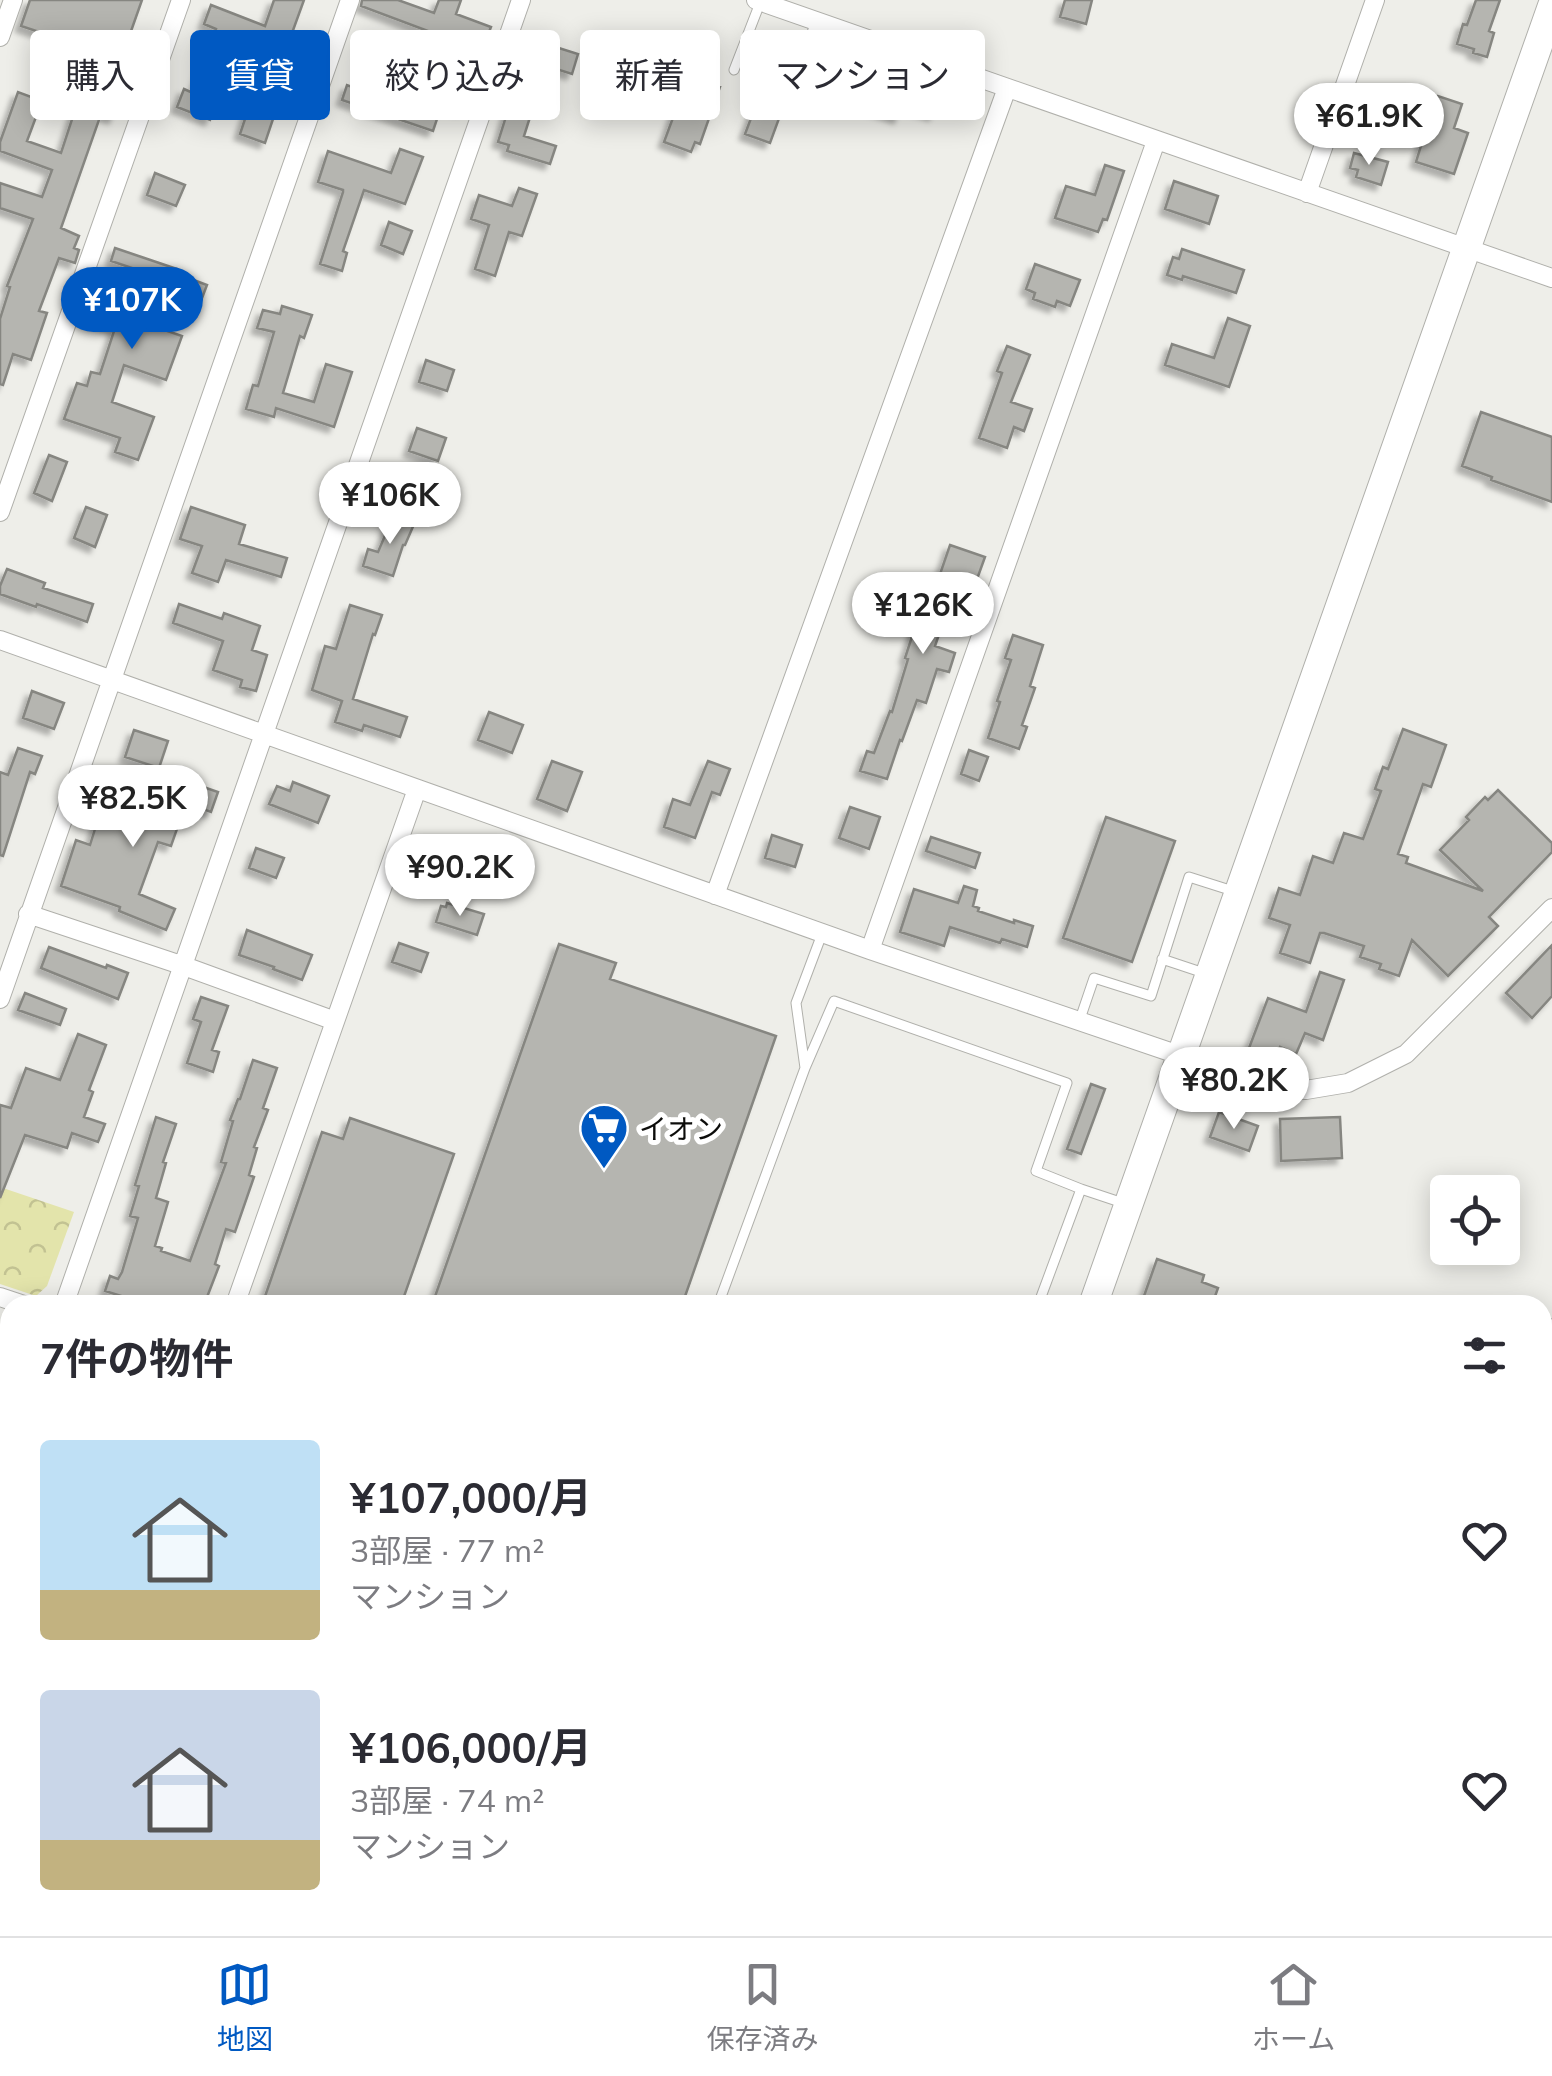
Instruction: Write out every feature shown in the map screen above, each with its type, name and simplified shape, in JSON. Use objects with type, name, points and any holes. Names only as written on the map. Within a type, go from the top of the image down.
[{"type":"street","points":[[0,37],[13,0]]},
{"type":"street","points":[[0,512],[181,0]]},
{"type":"street","points":[[0,999],[350,0]]},
{"type":"street","points":[[1307,194],[1375,0]]},
{"type":"street","points":[[758,1],[1552,278]]},
{"type":"street","points":[[68,1295],[265,736],[516,2]]},
{"type":"street","points":[[1098,1295],[1552,6]]},
{"type":"street","points":[[715,895],[1007,88]]},
{"type":"street","points":[[870,950],[1156,141]]},
{"type":"street","points":[[0,640],[870,950],[1271,1087],[1306,1090],[1348,1083],[1406,1054],[1552,908]]},
{"type":"street","points":[[238,1295],[416,789]]},
{"type":"street","points":[[28,914],[335,1021]]},
{"type":"lane","points":[[734,70],[758,1]]},
{"type":"lane","points":[[813,30],[816,21]]},
{"type":"lane","points":[[1080,1022],[1094,978],[1151,996],[1189,877],[1239,893]]},
{"type":"lane","points":[[806,1068],[796,1003],[822,933]]},
{"type":"lane","points":[[1162,959],[1210,975]]},
{"type":"lane","points":[[722,1295],[834,1001],[1067,1083],[1036,1171],[1129,1205]]},
{"type":"lane","points":[[1042,1295],[1081,1189]]},
{"type":"green space","points":[[0,1187],[74,1212],[47,1286],[33,1295],[0,1284]]},
{"type":"building","points":[[30,0],[142,0],[131,30],[33,30],[21,26]]},
{"type":"building","points":[[274,0],[304,0],[293,30],[216,30],[204,24],[211,5],[265,26]]},
{"type":"building","points":[[362,0],[398,0],[434,13],[439,0],[461,0],[456,14],[491,27],[425,30],[361,6]]},
{"type":"building","points":[[1065,0],[1092,0],[1086,24],[1060,17]]},
{"type":"building","points":[[1476,0],[1500,0],[1489,31],[1494,33],[1487,57],[1457,44]]},
{"type":"building","points":[[560,48],[578,54],[572,74],[560,70]]},
{"type":"building","points":[[347,85],[350,86],[350,103],[342,100]]},
{"type":"building","points":[[184,89],[190,92],[190,112],[177,107]]},
{"type":"building","points":[[18,92],[30,96],[30,120],[35,120],[27,141],[61,153],[72,120],[99,120],[61,228],[79,236],[74,248],[79,250],[75,263],[59,258],[39,311],[47,313],[31,360],[13,354],[3,385],[0,319],[10,287],[7,286],[33,219],[0,208],[0,183],[42,197],[52,170],[0,151]]},
{"type":"building","points":[[1364,93],[1431,115],[1438,96],[1462,104],[1454,128],[1468,133],[1454,174],[1416,162],[1424,136],[1357,114]]},
{"type":"building","points":[[245,120],[273,120],[265,143],[240,134]]},
{"type":"building","points":[[401,120],[437,120],[433,131]]},
{"type":"building","points":[[505,120],[529,120],[524,136],[556,146],[550,164],[507,151],[509,145],[498,142]]},
{"type":"building","points":[[672,120],[708,120],[700,144],[695,142],[691,152],[664,142]]},
{"type":"building","points":[[750,120],[778,120],[770,143],[745,134]]},
{"type":"building","points":[[400,149],[423,157],[405,204],[364,190],[343,251],[347,253],[342,271],[320,264],[343,192],[318,182],[328,151],[391,173]]},
{"type":"building","points":[[1354,153],[1388,162],[1381,185],[1356,177],[1358,170],[1350,168]]},
{"type":"building","points":[[1105,165],[1124,171],[1107,220],[1103,219],[1098,232],[1055,218],[1066,186],[1095,195]]},
{"type":"building","points":[[155,173],[185,185],[176,206],[147,195]]},
{"type":"building","points":[[1174,181],[1218,196],[1209,224],[1165,209]]},
{"type":"building","points":[[519,188],[537,194],[522,236],[509,232],[495,276],[475,269],[489,225],[471,219],[479,195],[512,206]]},
{"type":"building","points":[[389,222],[412,231],[403,254],[381,245]]},
{"type":"building","points":[[115,248],[177,269],[175,273],[207,285],[199,306],[159,292],[147,324],[182,336],[166,380],[124,365],[112,402],[154,417],[138,460],[115,452],[120,438],[64,419],[77,383],[87,386],[91,372],[100,374],[115,328],[89,320],[95,304],[123,312],[138,270],[111,261]]},
{"type":"building","points":[[1182,249],[1244,270],[1236,293],[1183,276],[1182,280],[1167,275],[1173,257],[1179,259]]},
{"type":"building","points":[[1035,264],[1080,280],[1070,306],[1057,301],[1055,307],[1033,299],[1035,293],[1026,289]]},
{"type":"building","points":[[282,306],[312,315],[304,338],[300,336],[283,393],[314,402],[326,364],[352,372],[334,427],[276,408],[274,417],[246,409],[253,385],[258,386],[274,332],[257,328],[263,310],[280,314]]},
{"type":"building","points":[[1228,318],[1250,326],[1229,387],[1165,365],[1172,344],[1214,358]]},
{"type":"building","points":[[1007,346],[1030,355],[1011,402],[1032,409],[1024,431],[1014,427],[1007,448],[979,438],[1002,373],[997,371]]},
{"type":"building","points":[[426,360],[454,370],[447,391],[419,382]]},
{"type":"building","points":[[1481,412],[1552,437],[1552,502],[1462,466]]},
{"type":"building","points":[[417,428],[446,438],[438,461],[409,451]]},
{"type":"building","points":[[49,455],[67,462],[52,501],[34,493]]},
{"type":"building","points":[[86,507],[107,515],[95,547],[74,538]]},
{"type":"building","points":[[191,507],[245,525],[239,544],[287,558],[281,577],[226,560],[218,582],[192,573],[202,546],[180,539]]},
{"type":"building","points":[[398,515],[415,522],[393,576],[363,566],[368,549],[378,552],[392,519]]},
{"type":"building","points":[[950,545],[985,557],[976,582],[959,576],[935,646],[955,653],[949,672],[937,669],[926,703],[917,700],[887,779],[860,771],[867,751],[874,753],[892,712],[930,581],[937,583]]},
{"type":"building","points":[[7,569],[45,583],[43,588],[93,604],[87,622],[0,594]]},
{"type":"building","points":[[179,604],[222,619],[224,613],[260,626],[252,650],[267,655],[256,691],[240,687],[242,680],[213,670],[223,641],[173,623]]},
{"type":"building","points":[[350,605],[382,615],[353,699],[407,717],[400,737],[364,725],[362,731],[335,722],[342,701],[312,690],[325,646],[336,649]]},
{"type":"building","points":[[1013,635],[1043,645],[1030,686],[1035,688],[1022,725],[1027,727],[1019,749],[988,738],[1011,660],[1005,658]]},
{"type":"building","points":[[32,691],[64,703],[54,729],[23,718]]},
{"type":"building","points":[[489,712],[523,725],[512,753],[478,740]]},
{"type":"building","points":[[1403,729],[1446,745],[1431,787],[1423,784],[1398,854],[1408,857],[1406,863],[1483,891],[1440,850],[1485,797],[1488,800],[1498,790],[1552,843],[1552,852],[1489,917],[1498,926],[1448,976],[1412,940],[1399,976],[1360,957],[1364,946],[1324,933],[1320,933],[1310,963],[1280,953],[1290,925],[1269,918],[1279,888],[1300,895],[1313,856],[1333,863],[1344,833],[1363,839],[1381,791],[1375,789],[1383,767],[1388,769]]},
{"type":"building","points":[[134,730],[168,741],[159,768],[125,757]]},
{"type":"building","points":[[18,748],[42,756],[35,774],[30,772],[3,856],[0,772],[8,775]]},
{"type":"building","points":[[969,750],[988,757],[979,781],[961,774]]},
{"type":"building","points":[[552,761],[582,772],[567,811],[537,799]]},
{"type":"building","points":[[708,761],[730,769],[720,795],[712,792],[695,838],[664,827],[673,799],[690,805]]},
{"type":"building","points":[[163,773],[218,792],[211,812],[186,803],[171,846],[158,842],[139,894],[175,909],[166,930],[119,911],[120,907],[61,886],[76,840],[90,845],[104,800],[148,816]]},
{"type":"building","points":[[293,782],[329,796],[318,823],[269,804],[277,786],[290,791]]},
{"type":"building","points":[[850,807],[880,817],[869,849],[839,838]]},
{"type":"building","points":[[1106,817],[1175,841],[1132,962],[1063,938]]},
{"type":"building","points":[[772,835],[802,845],[795,867],[765,858]]},
{"type":"building","points":[[931,837],[980,853],[975,868],[926,851]]},
{"type":"building","points":[[256,848],[284,858],[276,878],[249,868]]},
{"type":"building","points":[[964,886],[977,890],[973,906],[978,911],[1033,926],[1027,947],[950,927],[944,946],[900,932],[914,889],[958,903]]},
{"type":"building","points":[[447,903],[484,914],[477,935],[436,922],[441,906],[446,907]]},
{"type":"building","points":[[247,930],[312,955],[302,980],[239,955]]},
{"type":"building","points":[[399,943],[428,953],[421,972],[392,962]]},
{"type":"building","name":"イオン","points":[[559,944],[616,963],[610,979],[776,1036],[685,1295],[436,1295]]},
{"type":"building","points":[[1552,945],[1552,996],[1532,1018],[1506,993]]},
{"type":"building","points":[[49,947],[128,973],[118,999],[41,968]]},
{"type":"building","points":[[1320,972],[1344,980],[1323,1040],[1305,1033],[1296,1054],[1280,1047],[1275,1058],[1249,1048],[1268,998],[1306,1012]]},
{"type":"building","points":[[25,993],[66,1009],[60,1025],[18,1010]]},
{"type":"building","points":[[201,997],[228,1006],[212,1050],[219,1052],[213,1072],[187,1063],[201,1022],[193,1019]]},
{"type":"building","points":[[78,1034],[106,1045],[89,1090],[93,1092],[84,1117],[105,1124],[98,1142],[72,1133],[67,1148],[25,1135],[0,1198],[0,1105],[11,1108],[26,1068],[60,1080]]},
{"type":"building","points":[[253,1060],[277,1068],[263,1108],[268,1110],[254,1147],[257,1148],[249,1175],[254,1177],[235,1232],[226,1229],[215,1264],[219,1266],[208,1295],[118,1295],[105,1291],[110,1276],[118,1279],[122,1272],[138,1218],[130,1216],[139,1186],[135,1185],[156,1117],[176,1124],[156,1198],[168,1202],[155,1246],[190,1261],[226,1163],[221,1162],[233,1121],[230,1120]]},
{"type":"building","points":[[1091,1084],[1105,1089],[1081,1154],[1067,1149]]},
{"type":"building","points":[[1219,1112],[1258,1126],[1249,1151],[1210,1137]]},
{"type":"building","points":[[1340,1117],[1342,1158],[1281,1161],[1280,1119]]},
{"type":"building","points":[[350,1118],[454,1154],[405,1295],[265,1295],[322,1132],[343,1139]]},
{"type":"building","points":[[1157,1259],[1204,1275],[1202,1282],[1218,1288],[1216,1295],[1144,1295]]},
{"type":"place","name":"イオン","points":[[604,1170]]}]
